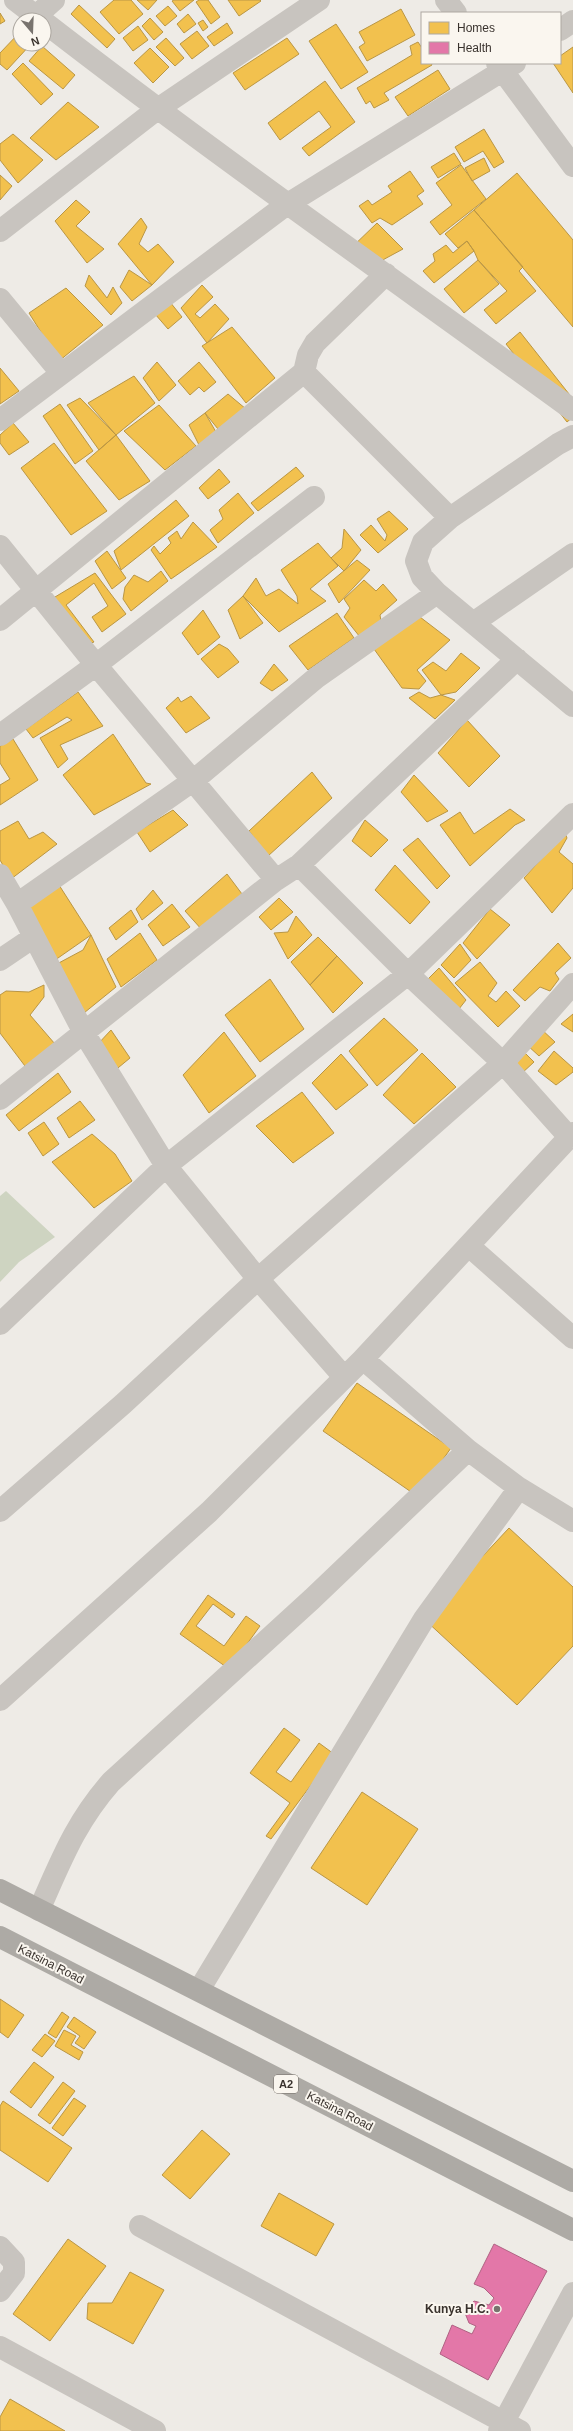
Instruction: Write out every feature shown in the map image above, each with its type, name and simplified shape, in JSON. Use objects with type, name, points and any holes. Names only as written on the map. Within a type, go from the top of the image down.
[{"type":"highway","points":[[0,1890],[573,2181]]},
{"type":"highway","name":"Katsina Road","points":[[0,1937],[573,2230]]},
{"type":"street","points":[[16,0],[31,12]]},
{"type":"street","points":[[45,12],[54,0]]},
{"type":"street","points":[[0,231],[156,110],[319,0]]},
{"type":"street","points":[[446,0],[455,12]]},
{"type":"street","points":[[561,29],[573,20]]},
{"type":"street","points":[[52,28],[156,110],[573,410]]},
{"type":"street","points":[[0,420],[286,205],[505,66],[573,166]]},
{"type":"street","points":[[0,620],[304,372],[308,355],[315,343],[386,274]]},
{"type":"street","points":[[0,299],[61,373]]},
{"type":"street","points":[[304,372],[450,518]]},
{"type":"street","points":[[569,697],[517,659],[437,593],[422,577],[416,561],[423,542],[450,518],[558,444],[573,436]]},
{"type":"street","points":[[0,735],[96,665],[314,497]]},
{"type":"street","points":[[0,546],[96,665],[194,780],[276,880]]},
{"type":"street","points":[[473,623],[573,554]]},
{"type":"street","points":[[17,904],[194,780],[316,678],[437,593]]},
{"type":"street","points":[[0,1099],[84,1034],[276,880],[299,865],[517,659]]},
{"type":"street","points":[[0,1324],[166,1166],[408,974],[573,814]]},
{"type":"street","points":[[0,1700],[209,1512],[344,1377],[363,1360],[571,1135],[503,1063],[408,974],[299,865]]},
{"type":"street","points":[[0,875],[17,904],[84,1034],[166,1166],[258,1278],[344,1377]]},
{"type":"street","points":[[0,960],[34,937]]},
{"type":"street","points":[[0,1511],[123,1404],[258,1278],[503,1063],[573,984]]},
{"type":"street","points":[[469,1246],[573,1338]]},
{"type":"street","points":[[363,1360],[468,1450],[519,1488],[573,1521]]},
{"type":"street","points":[[39,1910],[75,1829],[90,1806],[111,1782],[312,1600],[468,1450]]},
{"type":"street","points":[[199,1990],[424,1619],[519,1488]]},
{"type":"street","points":[[140,2226],[507,2428],[573,2293]]},
{"type":"street","points":[[0,2247],[14,2262],[14,2273],[0,2291]]},
{"type":"street","points":[[0,2347],[155,2431]]},
{"type":"green space","points":[[6,1191],[55,1237],[19,1262],[0,1282],[0,1196]]},
{"type":"building: Homes","points":[[114,0],[131,0],[143,14],[119,34],[100,12]]},
{"type":"building: Homes","points":[[137,0],[157,0],[148,10]]},
{"type":"building: Homes","points":[[194,0],[180,11],[172,1]]},
{"type":"building: Homes","points":[[199,0],[208,0],[220,17],[211,24],[196,2]]},
{"type":"building: Homes","points":[[228,0],[260,0],[261,1],[239,16]]},
{"type":"building: Homes","points":[[79,5],[115,39],[107,48],[71,14]]},
{"type":"building: Homes","points":[[168,6],[177,16],[165,26],[156,16]]},
{"type":"building: Homes","points":[[401,9],[415,35],[367,61],[359,47],[365,43],[359,32]]},
{"type":"building: Homes","points":[[0,13],[5,21],[0,24]]},
{"type":"building: Homes","points":[[188,14],[196,24],[184,33],[177,24]]},
{"type":"building: Homes","points":[[150,18],[163,32],[154,40],[142,26]]},
{"type":"building: Homes","points":[[203,20],[208,27],[203,31],[198,23]]},
{"type":"building: Homes","points":[[227,23],[233,33],[214,46],[207,37]]},
{"type":"building: Homes","points":[[336,24],[368,72],[341,89],[309,41]]},
{"type":"building: Homes","points":[[138,26],[148,40],[133,51],[123,38]]},
{"type":"building: Homes","points":[[197,31],[209,46],[192,59],[180,44]]},
{"type":"building: Homes","points":[[166,38],[184,58],[175,66],[156,47]]},
{"type":"building: Homes","points":[[287,38],[299,54],[245,90],[233,73]]},
{"type":"building: Homes","points":[[12,40],[12,52],[24,52],[7,70],[0,64],[0,53]]},
{"type":"building: Homes","points":[[418,42],[421,46],[421,64],[432,65],[384,93],[389,100],[374,108],[370,101],[366,104],[357,88],[412,55],[410,46]]},
{"type":"building: Homes","points":[[573,47],[573,93],[554,64],[561,64],[561,55]]},
{"type":"building: Homes","points":[[150,48],[169,67],[153,83],[134,63]]},
{"type":"building: Homes","points":[[37,52],[49,52],[75,75],[63,89],[29,61]]},
{"type":"building: Homes","points":[[23,63],[53,94],[41,105],[12,74]]},
{"type":"building: Homes","points":[[438,70],[450,89],[408,116],[395,97]]},
{"type":"building: Homes","points":[[325,81],[355,122],[309,156],[302,148],[331,127],[319,111],[280,140],[268,123]]},
{"type":"building: Homes","points":[[68,102],[99,127],[56,160],[30,138]]},
{"type":"building: Homes","points":[[484,129],[504,162],[494,168],[483,151],[464,162],[455,147]]},
{"type":"building: Homes","points":[[13,134],[43,160],[18,183],[0,160],[0,144]]},
{"type":"building: Homes","points":[[454,153],[461,164],[438,178],[431,167]]},
{"type":"building: Homes","points":[[484,158],[490,171],[472,181],[465,168]]},
{"type":"building: Homes","points":[[461,165],[486,199],[440,235],[430,222],[452,205],[436,183]]},
{"type":"building: Homes","points":[[410,171],[424,191],[417,196],[423,204],[392,225],[380,218],[372,223],[359,206],[368,200],[372,205],[392,192],[388,186]]},
{"type":"building: Homes","points":[[517,173],[573,240],[573,327],[474,210]]},
{"type":"building: Homes","points":[[0,175],[12,186],[0,200]]},
{"type":"building: Homes","points":[[76,200],[90,212],[76,226],[104,249],[87,263],[55,221]]},
{"type":"building: Homes","points":[[474,210],[523,267],[519,271],[536,291],[496,324],[484,310],[507,291],[478,260],[467,241],[458,248],[445,234]]},
{"type":"building: Homes","points":[[141,218],[147,227],[139,244],[148,252],[158,244],[174,262],[152,285],[118,244]]},
{"type":"building: Homes","points":[[377,223],[403,249],[366,269],[348,251]]},
{"type":"building: Homes","points":[[467,241],[474,251],[434,283],[423,271],[435,261],[433,254],[446,245],[453,253]]},
{"type":"building: Homes","points":[[478,260],[499,284],[464,313],[444,289]]},
{"type":"building: Homes","points":[[129,270],[152,285],[132,301],[120,287]]},
{"type":"building: Homes","points":[[89,275],[107,298],[113,287],[122,303],[111,315],[85,286]]},
{"type":"building: Homes","points":[[202,285],[213,297],[195,314],[200,318],[215,304],[229,319],[207,343],[181,308]]},
{"type":"building: Homes","points":[[66,288],[103,325],[59,361],[29,313]]},
{"type":"building: Homes","points":[[170,302],[182,317],[168,329],[155,314]]},
{"type":"building: Homes","points":[[232,327],[275,378],[246,403],[202,346]]},
{"type":"building: Homes","points":[[520,332],[573,399],[573,417],[567,422],[506,344]]},
{"type":"building: Homes","points":[[157,362],[176,385],[159,401],[143,378]]},
{"type":"building: Homes","points":[[199,362],[216,382],[204,392],[199,387],[190,395],[178,381]]},
{"type":"building: Homes","points":[[0,368],[19,391],[0,404]]},
{"type":"building: Homes","points":[[134,376],[155,403],[116,435],[88,403]]},
{"type":"building: Homes","points":[[228,394],[246,409],[218,429],[205,413]]},
{"type":"building: Homes","points":[[80,398],[116,435],[99,450],[67,405]]},
{"type":"building: Homes","points":[[60,404],[93,451],[75,464],[43,416]]},
{"type":"building: Homes","points":[[159,405],[196,446],[165,470],[124,431]]},
{"type":"building: Homes","points":[[205,413],[216,432],[199,445],[189,425]]},
{"type":"building: Homes","points":[[13,423],[29,442],[9,455],[0,443],[0,435]]},
{"type":"building: Homes","points":[[116,435],[150,481],[119,500],[86,461]]},
{"type":"building: Homes","points":[[54,443],[107,511],[71,535],[21,468]]},
{"type":"building: Homes","points":[[296,467],[304,476],[258,511],[251,503]]},
{"type":"building: Homes","points":[[219,469],[230,482],[208,499],[199,488]]},
{"type":"building: Homes","points":[[238,493],[254,513],[218,543],[210,530],[223,519],[219,510]]},
{"type":"building: Homes","points":[[176,500],[189,516],[121,570],[114,551]]},
{"type":"building: Homes","points":[[389,511],[408,529],[378,553],[360,535],[371,525],[385,541],[387,535],[377,519]]},
{"type":"building: Homes","points":[[193,522],[217,547],[171,579],[151,550],[154,546],[160,554],[171,543],[168,538],[177,531],[181,539]]},
{"type":"building: Homes","points":[[344,529],[361,550],[344,571],[331,558],[342,548]]},
{"type":"building: Homes","points":[[318,543],[338,566],[310,589],[326,601],[279,632],[243,596],[256,578],[266,596],[279,589],[298,604],[297,596],[281,570]]},
{"type":"building: Homes","points":[[107,551],[126,578],[112,589],[95,561]]},
{"type":"building: Homes","points":[[357,560],[370,570],[339,603],[328,584]]},
{"type":"building: Homes","points":[[161,571],[168,581],[131,611],[123,599],[125,587],[134,575],[148,582]]},
{"type":"building: Homes","points":[[95,573],[126,614],[102,632],[92,617],[108,606],[94,583],[66,605],[94,642],[85,645],[50,600]]},
{"type":"building: Homes","points":[[364,580],[376,591],[383,584],[397,600],[380,615],[381,621],[360,637],[344,617],[350,608],[344,599]]},
{"type":"building: Homes","points":[[243,596],[263,623],[240,639],[228,610]]},
{"type":"building: Homes","points":[[203,610],[220,637],[198,655],[182,633]]},
{"type":"building: Homes","points":[[337,613],[354,638],[308,670],[289,646]]},
{"type":"building: Homes","points":[[420,617],[450,640],[417,670],[426,681],[419,689],[402,688],[374,649]]},
{"type":"building: Homes","points":[[219,644],[228,649],[239,662],[218,678],[201,659]]},
{"type":"building: Homes","points":[[461,653],[480,668],[456,692],[441,695],[422,670],[433,662],[446,671]]},
{"type":"building: Homes","points":[[274,664],[288,680],[272,691],[260,683]]},
{"type":"building: Homes","points":[[78,692],[103,726],[60,745],[68,759],[58,768],[40,738],[72,720],[67,717],[33,738],[26,729]]},
{"type":"building: Homes","points":[[419,692],[430,698],[441,695],[455,700],[435,719],[409,698]]},
{"type":"building: Homes","points":[[191,696],[210,718],[186,733],[166,708],[178,697],[181,702]]},
{"type":"building: Homes","points":[[467,720],[500,756],[469,787],[438,753]]},
{"type":"building: Homes","points":[[113,734],[146,783],[151,784],[94,815],[63,775]]},
{"type":"building: Homes","points":[[13,739],[38,780],[0,805],[0,785],[10,779],[0,763],[0,746]]},
{"type":"building: Homes","points":[[312,772],[332,798],[268,856],[249,831]]},
{"type":"building: Homes","points":[[414,775],[448,811],[427,822],[401,792]]},
{"type":"building: Homes","points":[[510,809],[525,820],[515,825],[470,866],[440,825],[460,812],[474,834]]},
{"type":"building: Homes","points":[[173,810],[188,825],[150,852],[137,832]]},
{"type":"building: Homes","points":[[365,820],[388,840],[371,857],[352,841]]},
{"type":"building: Homes","points":[[18,821],[29,839],[43,832],[57,844],[11,879],[0,860],[0,831]]},
{"type":"building: Homes","points":[[565,833],[567,838],[559,852],[573,864],[573,888],[552,913],[524,878]]},
{"type":"building: Homes","points":[[418,838],[450,876],[437,889],[403,850]]},
{"type":"building: Homes","points":[[395,865],[430,902],[410,924],[375,890]]},
{"type":"building: Homes","points":[[227,874],[242,894],[203,931],[185,911]]},
{"type":"building: Homes","points":[[59,885],[91,935],[48,965],[24,908]]},
{"type":"building: Homes","points":[[153,890],[163,903],[142,920],[136,909]]},
{"type":"building: Homes","points":[[279,898],[293,912],[271,930],[259,917]]},
{"type":"building: Homes","points":[[172,904],[190,927],[163,946],[148,925]]},
{"type":"building: Homes","points":[[490,909],[510,925],[477,959],[463,943]]},
{"type":"building: Homes","points":[[131,910],[138,922],[116,940],[109,928]]},
{"type":"building: Homes","points":[[296,916],[312,935],[288,959],[274,933],[288,932]]},
{"type":"building: Homes","points":[[140,933],[157,960],[121,987],[107,959]]},
{"type":"building: Homes","points":[[91,935],[116,987],[79,1017],[55,965],[83,950]]},
{"type":"building: Homes","points":[[318,937],[337,956],[310,985],[291,962]]},
{"type":"building: Homes","points":[[558,943],[571,958],[555,973],[559,979],[550,991],[540,987],[525,1001],[513,990]]},
{"type":"building: Homes","points":[[460,944],[471,960],[454,978],[441,965]]},
{"type":"building: Homes","points":[[337,956],[363,983],[333,1013],[310,985]]},
{"type":"building: Homes","points":[[480,962],[497,983],[488,996],[496,1002],[506,991],[520,1006],[498,1027],[455,983]]},
{"type":"building: Homes","points":[[439,968],[466,1000],[455,1014],[423,984]]},
{"type":"building: Homes","points":[[270,979],[304,1029],[260,1062],[225,1015]]},
{"type":"building: Homes","points":[[44,985],[44,997],[30,1015],[55,1044],[25,1066],[0,1033],[0,995],[6,991],[29,992]]},
{"type":"building: Homes","points":[[573,1014],[573,1032],[561,1024]]},
{"type":"building: Homes","points":[[384,1018],[418,1050],[377,1086],[349,1051]]},
{"type":"building: Homes","points":[[539,1027],[555,1042],[539,1056],[526,1044]]},
{"type":"building: Homes","points":[[111,1030],[130,1058],[113,1072],[97,1045]]},
{"type":"building: Homes","points":[[224,1032],[256,1076],[209,1113],[183,1075]]},
{"type":"building: Homes","points":[[521,1049],[534,1062],[521,1074],[509,1064]]},
{"type":"building: Homes","points":[[554,1051],[573,1068],[573,1072],[556,1085],[538,1071]]},
{"type":"building: Homes","points":[[422,1053],[456,1087],[414,1124],[383,1095]]},
{"type":"building: Homes","points":[[341,1054],[368,1085],[336,1110],[312,1083]]},
{"type":"building: Homes","points":[[58,1073],[71,1092],[19,1131],[6,1115]]},
{"type":"building: Homes","points":[[302,1092],[334,1133],[293,1163],[256,1126]]},
{"type":"building: Homes","points":[[80,1101],[95,1120],[69,1138],[57,1118]]},
{"type":"building: Homes","points":[[44,1122],[59,1144],[43,1156],[28,1133]]},
{"type":"building: Homes","points":[[92,1134],[115,1154],[132,1181],[94,1208],[52,1162]]},
{"type":"building: Homes","points":[[357,1383],[451,1448],[417,1496],[323,1431]]},
{"type":"building: Homes","points":[[509,1528],[573,1587],[573,1646],[517,1705],[424,1619]]},
{"type":"building: Homes","points":[[208,1595],[235,1614],[232,1618],[213,1604],[196,1626],[224,1646],[246,1616],[260,1626],[229,1669],[180,1634]]},
{"type":"building: Homes","points":[[284,1728],[300,1740],[276,1772],[291,1782],[319,1743],[334,1754],[271,1839],[266,1836],[290,1803],[250,1773]]},
{"type":"building: Homes","points":[[362,1792],[418,1829],[367,1905],[311,1868]]},
{"type":"building: Homes","points":[[0,1999],[24,2015],[8,2038],[0,2032]]},
{"type":"building: Homes","points":[[62,2012],[69,2017],[56,2038],[48,2033]]},
{"type":"building: Homes","points":[[74,2017],[96,2032],[84,2049],[75,2043],[80,2036],[67,2027]]},
{"type":"building: Homes","points":[[64,2030],[76,2036],[71,2045],[83,2052],[79,2060],[55,2046]]},
{"type":"building: Homes","points":[[45,2034],[55,2041],[42,2057],[32,2050]]},
{"type":"building: Homes","points":[[34,2062],[54,2077],[31,2108],[10,2092]]},
{"type":"building: Homes","points":[[63,2082],[75,2091],[50,2124],[38,2115]]},
{"type":"building: Homes","points":[[74,2098],[86,2106],[63,2136],[52,2128]]},
{"type":"building: Homes","points":[[3,2101],[72,2148],[48,2182],[0,2150],[0,2106]]},
{"type":"building: Homes","points":[[202,2130],[230,2154],[190,2199],[162,2175]]},
{"type":"building: Homes","points":[[279,2193],[334,2224],[316,2256],[261,2226]]},
{"type":"building: Homes","points":[[68,2239],[106,2266],[50,2341],[13,2314]]},
{"type":"building: Homes","points":[[130,2272],[164,2290],[133,2344],[87,2319],[88,2303],[112,2303]]},
{"type":"building: Homes","points":[[10,2399],[65,2431],[0,2431],[0,2417]]},
{"type":"building: Health","name":"Kunya H.C.","points":[[494,2244],[547,2271],[488,2380],[440,2354],[452,2325],[472,2334],[476,2326],[469,2323],[465,2313],[474,2301],[489,2305],[494,2298],[484,2288],[474,2284]]},
{"type":"place","name":"Kunya H.C.","points":[[497,2309]]}]
